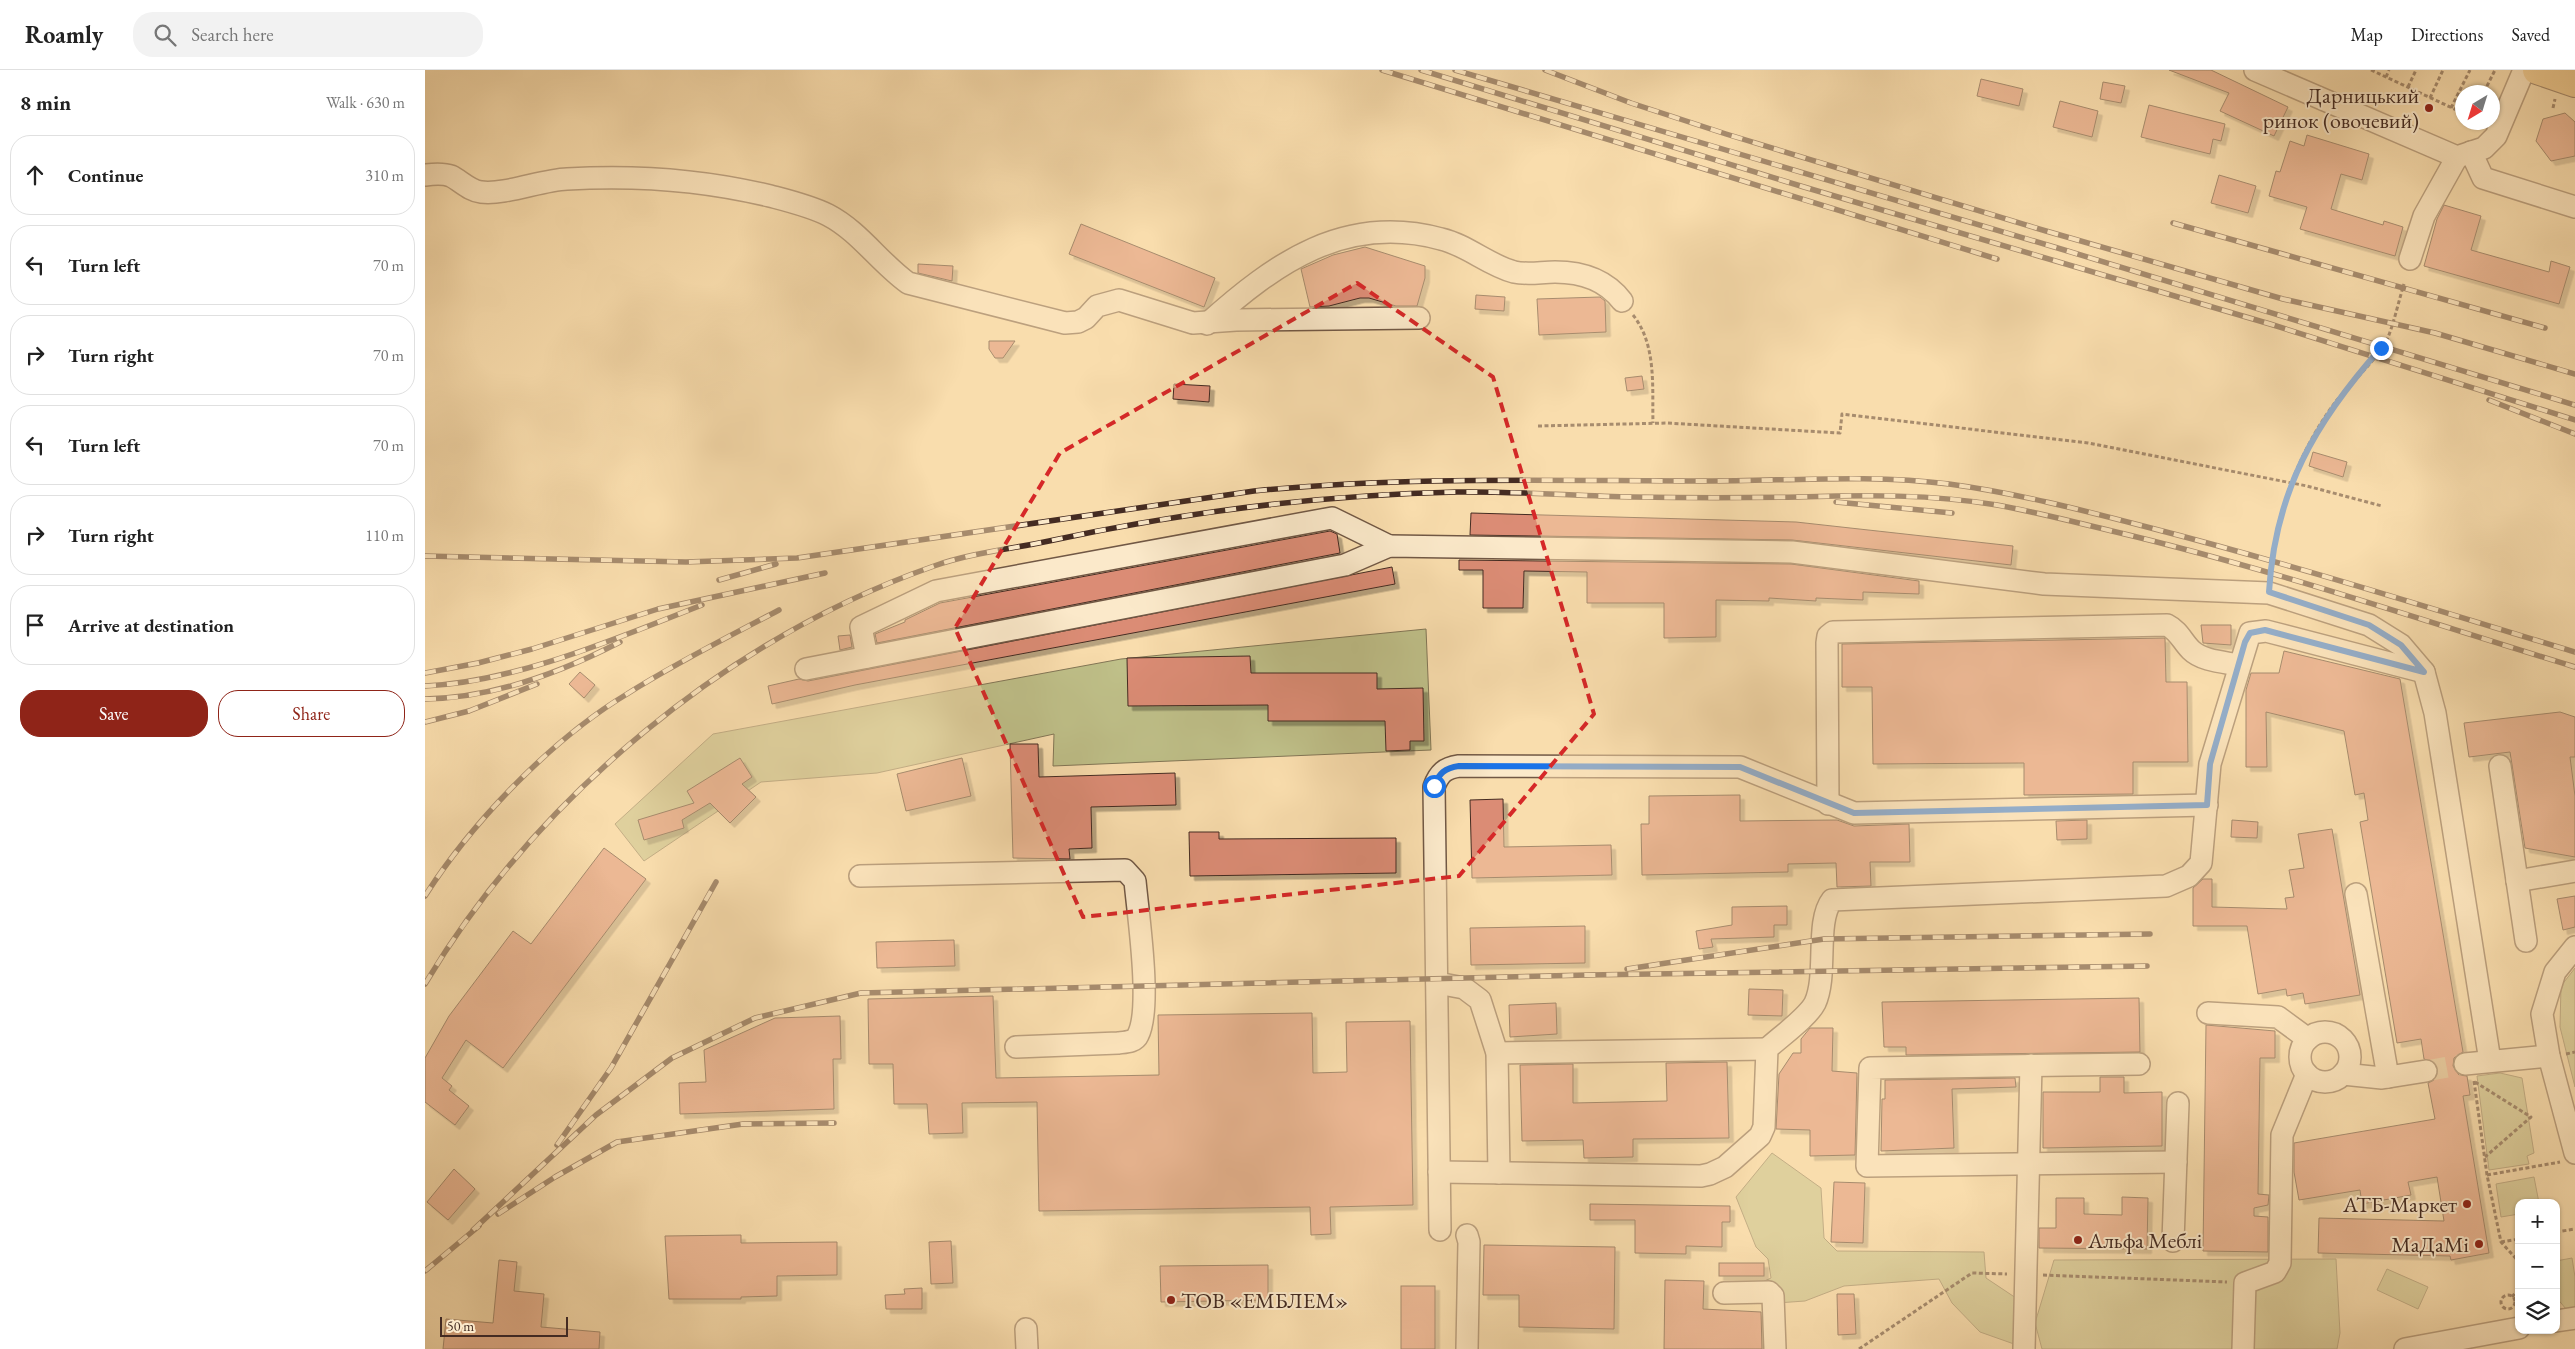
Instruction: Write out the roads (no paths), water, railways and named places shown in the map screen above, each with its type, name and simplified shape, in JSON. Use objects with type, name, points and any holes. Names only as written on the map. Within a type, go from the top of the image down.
[{"type":"main road","points":[[2536,71],[2573,78]]},
{"type":"street","points":[[2255,70],[2465,155],[2483,178],[2575,208]]},
{"type":"street","points":[[2410,259],[2424,216],[2465,155],[2484,148],[2496,136],[2536,71]]},
{"type":"street","points":[[425,175],[451,176],[481,192],[567,179],[640,179],[713,183],[790,201],[828,215],[859,238],[894,273],[908,283],[925,289],[1065,323],[1078,322],[1086,318],[1097,306],[1119,300],[1193,323],[1207,324],[1236,320],[1419,318]]},
{"type":"street","points":[[1207,324],[1251,285],[1288,262],[1321,246],[1360,233],[1415,234],[1442,239],[1514,272],[1534,274],[1557,272],[1603,281],[1613,289],[1622,301]]},
{"type":"street","points":[[867,657],[861,627],[936,591],[1332,518],[1389,546]]},
{"type":"street","points":[[806,669],[1345,566],[1389,546],[1792,552],[2044,584],[2269,592],[2369,625],[2401,645],[2424,672],[2435,713],[2475,1068],[2549,1056]]},
{"type":"street","points":[[1828,804],[1827,643],[1828,636],[1833,632],[2167,625],[2174,628],[2186,644],[2199,656],[2239,665]]},
{"type":"street","points":[[1497,1053],[1767,1049],[1814,1005],[1819,985],[1826,912],[1833,900],[2166,886],[2189,876],[2201,863],[2210,764],[2250,633],[2258,630],[2424,672]]},
{"type":"street","points":[[1440,1230],[1434,786],[1438,776],[1448,768],[1459,766],[1740,767],[1854,813],[2207,805]]},
{"type":"street","points":[[2499,766],[2526,941]]},
{"type":"street","points":[[860,876],[1125,870],[1135,881],[1144,986],[1142,1023],[1138,1036],[1131,1041],[1118,1043],[1016,1047]]},
{"type":"street","points":[[2517,881],[2575,871]]},
{"type":"street","points":[[2356,894],[2388,1077]]},
{"type":"street","points":[[2570,1157],[2541,1014],[2555,972],[2575,947]]},
{"type":"street","points":[[1437,983],[1464,988],[1480,1000],[1497,1053],[1499,1173]]},
{"type":"street","points":[[2208,1013],[2278,1017],[2308,1039]]},
{"type":"street","points":[[2323,1032],[2340,1036],[2349,1050],[2350,1059],[2343,1074],[2336,1079],[2321,1082],[2307,1074],[2303,1068],[2301,1052],[2308,1039],[2323,1032]]},
{"type":"street","points":[[1439,1172],[1701,1176],[1717,1171],[1755,1142],[1764,1127],[1767,1049]]},
{"type":"street","points":[[2139,1064],[1870,1068],[1867,1166],[2176,1162]]},
{"type":"street","points":[[2024,1349],[2031,1065]]},
{"type":"street","points":[[2343,1074],[2388,1077],[2426,1071]]},
{"type":"street","points":[[2243,1349],[2245,1283],[2275,1272],[2280,1263],[2282,1135],[2307,1074]]},
{"type":"street","points":[[2173,1241],[2178,1103]]},
{"type":"street","points":[[1467,1235],[1469,1242],[1467,1349]]},
{"type":"street","points":[[1724,1293],[1769,1292],[1773,1296],[1775,1349]]},
{"type":"street","points":[[2560,1321],[2575,1318]]},
{"type":"street","points":[[2405,1349],[2515,1329]]},
{"type":"tunnel","points":[[2426,1071],[2465,1064]]},
{"type":"railway","points":[[1382,70],[1997,259]]},
{"type":"railway","points":[[1421,70],[1804,187],[2270,324],[2575,420]]},
{"type":"railway","points":[[1455,70],[2061,249],[2575,405]]},
{"type":"railway","points":[[1545,70],[1631,103],[1726,134],[2046,231],[2283,299],[2435,333],[2575,374]]},
{"type":"railway","points":[[2173,223],[2545,328]]},
{"type":"railway","points":[[2489,400],[2575,434]]},
{"type":"railway","points":[[425,556],[686,562],[797,558],[1254,491],[1367,483],[1480,480],[1706,481],[1889,479],[1974,488],[2098,514],[2308,571],[2575,652]]},
{"type":"railway","points":[[425,984],[471,915],[523,850],[581,789],[644,732],[712,681],[783,635],[858,597],[934,566],[976,554],[1201,514],[1303,501],[1457,492],[1674,498],[1898,496],[1972,501],[2055,517],[2229,561],[2575,667]]},
{"type":"railway","points":[[1836,502],[1952,513]]},
{"type":"railway","points":[[719,580],[776,564]]},
{"type":"railway","points":[[425,673],[478,663],[532,649],[658,609],[825,573]]},
{"type":"railway","points":[[425,686],[460,683],[530,667],[601,644],[702,605]]},
{"type":"railway","points":[[425,896],[444,868],[490,811],[515,784],[570,734],[627,694],[702,650],[779,610]]},
{"type":"railway","points":[[425,699],[476,694],[525,682],[574,664],[620,642]]},
{"type":"railway","points":[[425,722],[469,711],[537,684]]},
{"type":"railway","points":[[557,1145],[611,1068],[716,882]]},
{"type":"railway","points":[[1627,969],[1824,939],[2150,934]]},
{"type":"railway","points":[[473,1230],[596,1115],[672,1058],[755,1018],[861,993],[1588,975],[2147,966]]},
{"type":"railway","points":[[498,1214],[555,1177],[617,1142],[743,1124],[834,1123]]},
{"type":"railway","points":[[425,1271],[479,1226]]},
{"type":"place","name":"Дарницький ринок (овочевий)","points":[[2429,108]]},
{"type":"place","name":"АТБ-Маркет","points":[[2467,1204]]},
{"type":"place","name":"Альфа Меблі","points":[[2078,1240]]},
{"type":"place","name":"МаДаМі","points":[[2479,1244]]},
{"type":"place","name":"ТОВ «ЕМБЛЕМ»","points":[[1171,1300]]}]
